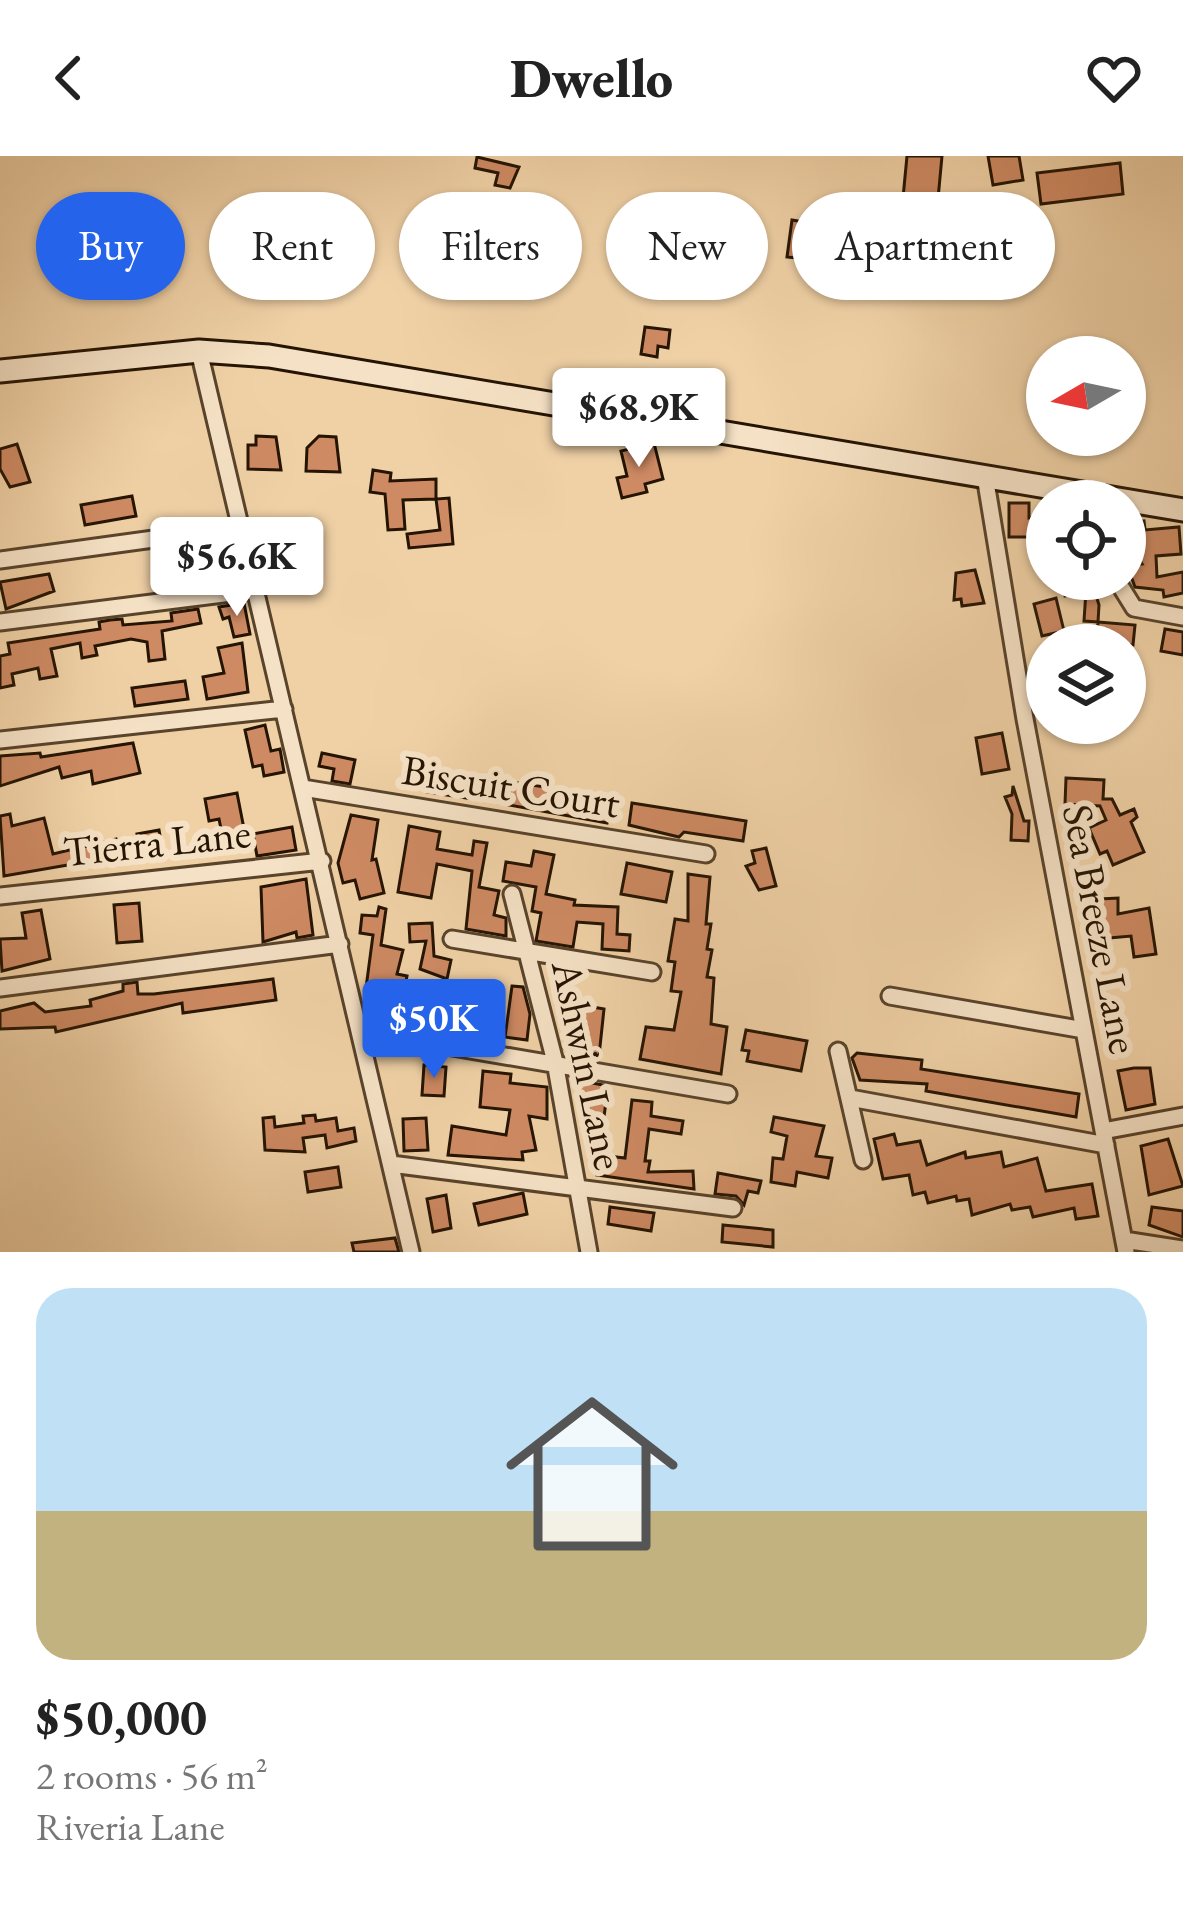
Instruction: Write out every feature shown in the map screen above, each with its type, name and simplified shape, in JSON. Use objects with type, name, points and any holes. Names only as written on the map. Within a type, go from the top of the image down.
[{"type":"main road","points":[[0,371],[199,351],[269,356],[1026,484]]},
{"type":"main road","points":[[1146,505],[1183,510]]},
{"type":"street","points":[[199,351],[411,1252]]},
{"type":"street","name":"Sea Breeze Lane","points":[[985,476],[1125,1246]]},
{"type":"street","points":[[0,560],[241,527]]},
{"type":"street","points":[[0,622],[255,590]]},
{"type":"street","points":[[1129,600],[1134,608],[1183,617]]},
{"type":"street","points":[[0,740],[284,709]]},
{"type":"street","name":"Biscuit Court","points":[[303,788],[706,854]]},
{"type":"street","name":"Tierra Lane","points":[[0,896],[322,861]]},
{"type":"street","name":"Ashwin Lane","points":[[512,894],[555,1062],[589,1252]]},
{"type":"street","points":[[452,940],[652,972]]},
{"type":"street","points":[[0,988],[340,944]]},
{"type":"street","points":[[890,996],[1084,1030]]},
{"type":"street","points":[[359,1030],[728,1094]]},
{"type":"street","points":[[838,1052],[863,1160]]},
{"type":"street","points":[[850,1098],[1104,1138],[1183,1116]]},
{"type":"street","points":[[391,1164],[733,1208]]},
{"type":"street","points":[[1125,1246],[1183,1249]]},
{"type":"building","points":[[907,156],[942,156],[939,192],[904,192]]},
{"type":"building","points":[[988,156],[1019,156],[1023,180],[993,185]]},
{"type":"building","points":[[477,157],[519,167],[510,188],[495,185],[498,173],[475,168]]},
{"type":"building","points":[[1120,163],[1123,194],[1055,202],[1055,192],[1039,192],[1037,173]]},
{"type":"building","points":[[792,220],[792,258],[787,257]]},
{"type":"building","points":[[645,327],[670,330],[668,348],[658,346],[657,357],[641,354]]},
{"type":"building","points":[[256,436],[276,437],[281,470],[248,469],[248,445],[256,445]]},
{"type":"building","points":[[319,436],[336,437],[340,472],[306,471],[307,448]]},
{"type":"building","points":[[654,443],[663,479],[645,484],[647,492],[622,498],[617,478],[627,476],[621,451]]},
{"type":"building","points":[[17,444],[30,482],[10,487],[0,469],[0,449]]},
{"type":"building","points":[[373,470],[391,473],[390,481],[436,479],[436,499],[403,500],[405,529],[388,530],[385,494],[370,492]]},
{"type":"building","points":[[132,496],[136,516],[85,525],[81,505]]},
{"type":"building","points":[[449,498],[453,544],[409,548],[407,534],[440,530],[436,499]]},
{"type":"building","points":[[1009,503],[1026,503],[1026,537],[1009,537]]},
{"type":"building","points":[[1179,527],[1181,554],[1156,556],[1157,577],[1183,572],[1183,593],[1164,597],[1163,590],[1146,588],[1146,530]]},
{"type":"building","points":[[212,554],[216,583],[188,586],[185,565],[192,564],[191,557]]},
{"type":"building","points":[[975,570],[984,603],[962,606],[961,599],[954,600],[956,573]]},
{"type":"building","points":[[49,574],[54,591],[6,609],[0,582]]},
{"type":"building","points":[[1056,600],[1062,624],[1039,624],[1034,604]]},
{"type":"building","points":[[1085,600],[1097,600],[1098,622],[1084,621]]},
{"type":"building","points":[[244,603],[250,634],[234,637],[229,617],[223,619],[219,607]]},
{"type":"building","points":[[198,609],[201,623],[162,631],[165,659],[149,661],[147,642],[131,639],[95,646],[97,655],[82,658],[80,643],[51,649],[57,676],[40,679],[38,668],[12,674],[14,685],[0,688],[0,656],[10,654],[8,643],[100,629],[99,622],[110,620],[122,619],[123,625],[172,621],[171,613]]},
{"type":"building","points":[[1165,629],[1183,632],[1183,655],[1161,651]]},
{"type":"building","points":[[242,643],[248,692],[207,699],[203,677],[224,673],[218,648]]},
{"type":"building","points":[[185,681],[188,699],[135,706],[132,688]]},
{"type":"building","points":[[265,725],[271,751],[280,749],[284,772],[264,776],[262,765],[253,767],[245,730]]},
{"type":"building","points":[[1002,733],[1009,769],[982,774],[976,738]]},
{"type":"building","points":[[133,743],[140,773],[93,784],[91,771],[62,778],[59,767],[0,786],[0,756],[40,753],[41,757]]},
{"type":"building","points":[[322,753],[355,760],[350,784],[332,781],[334,769],[319,766]]},
{"type":"building","points":[[429,774],[475,781],[473,799],[427,792]]},
{"type":"building","points":[[1066,778],[1104,780],[1103,799],[1112,799],[1120,815],[1134,809],[1137,817],[1131,822],[1144,852],[1113,865],[1107,851],[1100,854],[1089,828],[1106,820],[1100,806],[1065,804]]},
{"type":"building","points":[[512,782],[611,797],[607,823],[509,805]]},
{"type":"building","points":[[1013,786],[1024,821],[1029,821],[1028,841],[1011,840],[1012,814],[1005,797],[1012,795]]},
{"type":"building","points":[[237,793],[247,844],[225,849],[219,819],[209,821],[205,799]]},
{"type":"building","points":[[632,803],[746,821],[743,841],[684,832],[679,837],[629,825]]},
{"type":"building","points":[[10,814],[12,826],[44,818],[53,854],[116,839],[120,856],[4,876],[0,816]]},
{"type":"building","points":[[351,815],[378,820],[372,860],[376,859],[384,893],[360,899],[355,880],[343,883],[338,863]]},
{"type":"building","points":[[409,826],[440,832],[437,849],[472,855],[474,841],[487,843],[479,887],[499,891],[494,915],[506,918],[506,936],[466,929],[472,871],[437,864],[431,898],[398,892]]},
{"type":"building","points":[[292,827],[296,850],[257,856],[253,834]]},
{"type":"building","points":[[159,830],[164,858],[142,861],[137,834]]},
{"type":"building","points":[[766,848],[776,886],[759,890],[746,866],[755,863],[752,851]]},
{"type":"building","points":[[534,851],[554,855],[546,894],[575,900],[574,905],[618,907],[617,934],[630,935],[629,951],[602,949],[603,924],[577,922],[573,947],[536,941],[541,913],[532,911],[536,887],[503,881],[506,862],[531,866]]},
{"type":"building","points":[[627,863],[672,872],[666,902],[621,894]]},
{"type":"building","points":[[688,874],[710,877],[706,924],[711,924],[707,949],[712,950],[707,977],[714,978],[711,1024],[727,1027],[721,1074],[640,1059],[646,1027],[674,1030],[681,992],[671,991],[675,962],[668,961],[675,919],[688,921]]},
{"type":"building","points":[[306,879],[313,935],[297,938],[296,932],[263,942],[261,887]]},
{"type":"building","points":[[1118,898],[1118,914],[1149,908],[1156,954],[1134,957],[1131,936],[1097,939],[1100,899]]},
{"type":"building","points":[[139,903],[142,941],[117,943],[114,905]]},
{"type":"building","points":[[379,907],[386,909],[381,945],[403,950],[397,974],[407,976],[401,1006],[382,1002],[366,988],[373,935],[360,933],[362,915],[377,916]]},
{"type":"building","points":[[41,910],[50,959],[2,971],[0,939],[26,938],[22,913]]},
{"type":"building","points":[[432,923],[434,956],[451,960],[447,979],[420,969],[426,941],[410,942],[409,924]]},
{"type":"building","points":[[273,979],[276,1000],[183,1013],[182,1003],[56,1032],[55,1027],[0,1029],[0,1011],[34,1003],[45,1012],[91,1006],[90,1000],[123,991],[123,984],[137,982],[138,994],[154,994]]},
{"type":"building","points":[[512,986],[523,987],[530,1014],[527,1040],[505,1037]]},
{"type":"building","points":[[570,1003],[604,1009],[599,1056],[564,1048]]},
{"type":"building","points":[[746,1030],[807,1041],[801,1071],[747,1061],[749,1051],[742,1050]]},
{"type":"building","points":[[857,1053],[922,1060],[921,1069],[1079,1094],[1076,1117],[926,1091],[927,1084],[860,1080],[852,1058]]},
{"type":"building","points":[[424,1065],[446,1067],[444,1096],[422,1095]]},
{"type":"building","points":[[1150,1068],[1155,1104],[1126,1110],[1118,1071]]},
{"type":"building","points":[[483,1071],[511,1074],[510,1083],[547,1087],[547,1119],[529,1116],[536,1150],[522,1152],[523,1160],[448,1155],[452,1126],[506,1135],[510,1110],[480,1107]]},
{"type":"building","points":[[582,1081],[608,1086],[604,1117],[585,1114],[586,1106],[578,1105]]},
{"type":"building","points":[[632,1100],[652,1102],[651,1116],[683,1121],[681,1134],[649,1129],[645,1161],[650,1161],[648,1172],[693,1171],[694,1189],[597,1175],[599,1155],[625,1158]]},
{"type":"building","points":[[315,1115],[316,1121],[336,1118],[338,1131],[354,1128],[356,1141],[327,1148],[325,1135],[303,1138],[305,1152],[265,1150],[263,1118],[274,1117],[275,1127],[304,1123],[303,1116]]},
{"type":"building","points":[[774,1117],[824,1126],[816,1156],[832,1158],[828,1178],[797,1172],[795,1186],[771,1182],[773,1158],[783,1159],[787,1136],[771,1132]]},
{"type":"building","points":[[426,1118],[428,1150],[404,1151],[403,1119]]},
{"type":"building","points":[[894,1134],[897,1145],[920,1141],[927,1165],[965,1152],[966,1158],[1001,1152],[1004,1167],[1037,1158],[1046,1191],[1092,1184],[1098,1216],[1076,1219],[1074,1208],[1033,1217],[1030,1207],[1012,1210],[1010,1204],[972,1215],[969,1199],[957,1201],[956,1196],[928,1203],[925,1192],[913,1195],[909,1175],[883,1179],[874,1139]]},
{"type":"building","points":[[1168,1139],[1183,1186],[1149,1195],[1141,1146]]},
{"type":"building","points":[[338,1167],[341,1187],[308,1192],[305,1172]]},
{"type":"building","points":[[718,1173],[761,1181],[758,1193],[748,1191],[744,1205],[736,1196],[715,1194]]},
{"type":"building","points":[[523,1193],[527,1214],[479,1225],[474,1204]]},
{"type":"building","points":[[446,1195],[451,1228],[433,1232],[427,1199]]},
{"type":"building","points":[[610,1207],[654,1213],[651,1231],[608,1224]]},
{"type":"building","points":[[1152,1207],[1183,1211],[1183,1237],[1149,1225]]},
{"type":"building","points":[[723,1225],[773,1230],[773,1247],[722,1242]]},
{"type":"building","points":[[395,1238],[399,1252],[354,1252],[352,1243]]}]
